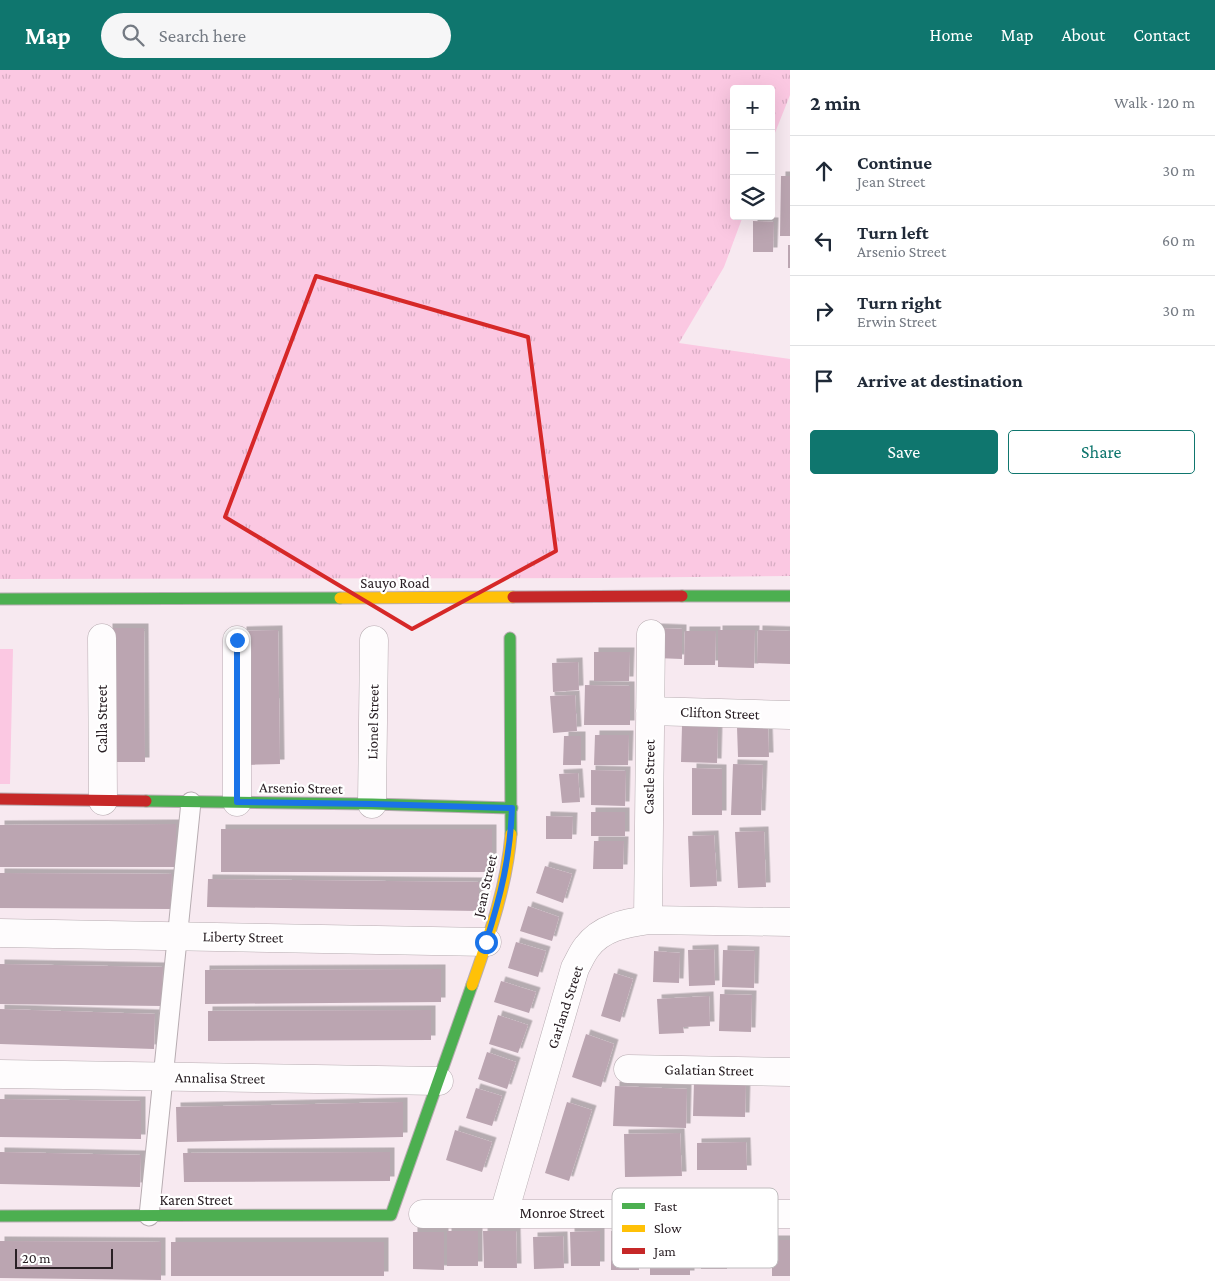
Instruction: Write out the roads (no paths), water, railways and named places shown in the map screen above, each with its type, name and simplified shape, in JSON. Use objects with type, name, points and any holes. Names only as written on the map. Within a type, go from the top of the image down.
[{"type":"street","name":"Sauyo Road","points":[[0,599],[790,596]]},
{"type":"street","name":"Castle Street","points":[[648,920],[651,634]]},
{"type":"street","name":"Calla Street","points":[[102,638],[103,801]]},
{"type":"street","name":"Jean Street","points":[[392,1214],[486,942],[507,868],[512,808],[510,638]]},
{"type":"street","points":[[237,640],[237,802]]},
{"type":"street","name":"Lionel Street","points":[[372,804],[374,640]]},
{"type":"street","name":"Clifton Street","points":[[650,710],[790,715]]},
{"type":"street","name":"Arsenio Street","points":[[0,799],[372,804],[512,808]]},
{"type":"street","name":"Garland Street","points":[[504,1213],[575,968],[587,946],[602,933],[624,923],[648,920],[790,922]]},
{"type":"street","name":"Liberty Street","points":[[0,933],[486,942]]},
{"type":"street","name":"Galatian Street","points":[[628,1069],[790,1072]]},
{"type":"street","name":"Annalisa Street","points":[[0,1074],[439,1081]]},
{"type":"street","points":[[790,1192],[790,1214]]},
{"type":"street","name":"Monroe Street","points":[[423,1214],[612,1213]]},
{"type":"street","name":"Karen Street","points":[[0,1216],[392,1214]]},
{"type":"lane","points":[[148,1216],[191,802]]}]
